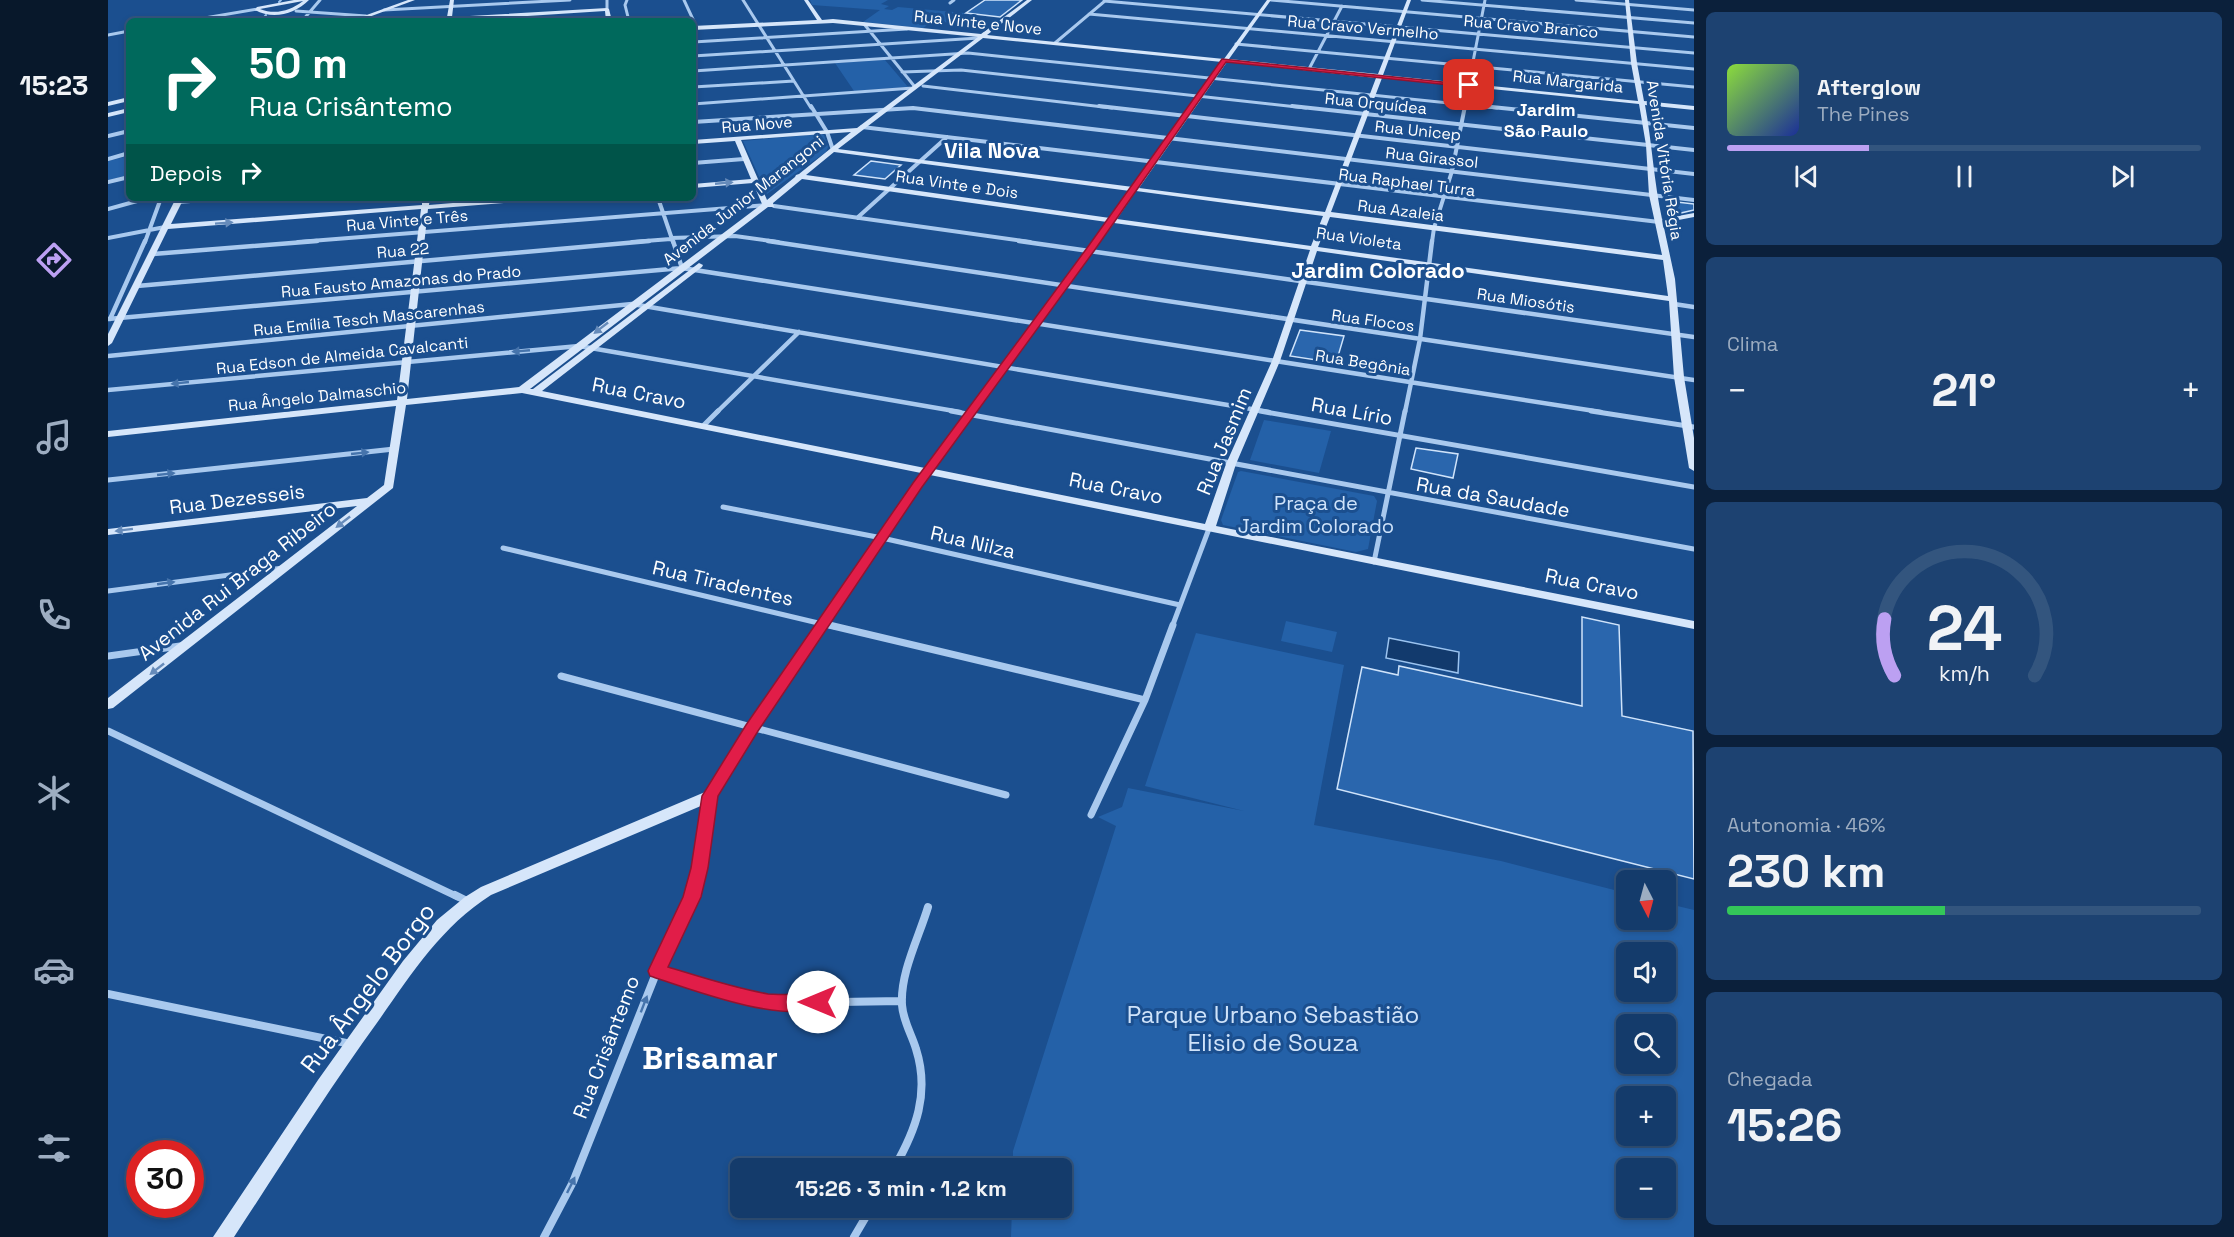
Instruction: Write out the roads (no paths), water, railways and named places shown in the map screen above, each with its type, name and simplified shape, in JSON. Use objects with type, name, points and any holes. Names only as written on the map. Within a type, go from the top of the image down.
[{"type":"street","points":[[205,18],[305,0]]},
{"type":"street","points":[[290,18],[305,0]]},
{"type":"street","points":[[304,18],[320,0]]},
{"type":"street","points":[[361,18],[413,0]]},
{"type":"street","points":[[450,18],[452,0]]},
{"type":"street","points":[[384,10],[570,0]]},
{"type":"street","points":[[607,0],[608,18]]},
{"type":"street","points":[[627,0],[625,5],[628,18]]},
{"type":"street","points":[[684,0],[691,18]]},
{"type":"street","points":[[743,0],[837,150],[1132,189]]},
{"type":"street","points":[[806,0],[820,21]]},
{"type":"street","points":[[950,3],[954,0]]},
{"type":"street","points":[[1018,13],[1030,0]]},
{"type":"street","points":[[1018,13],[1039,0]]},
{"type":"street","points":[[1055,43],[1105,0]]},
{"type":"street","name":"Rua Cravo Branco","points":[[1105,0],[1694,53]]},
{"type":"street","points":[[1270,0],[1694,37]]},
{"type":"street","name":"Rua Crisântemo","points":[[544,1237],[573,1182],[657,971],[692,897],[700,868],[710,796],[752,728],[929,470],[1090,250],[1167,138],[1270,0]]},
{"type":"street","name":"Rua Jasmim","points":[[1091,815],[1145,700],[1231,464],[1276,361],[1314,247],[1340,186],[1409,0]]},
{"type":"street","points":[[1422,0],[1694,23]]},
{"type":"street","points":[[1374,562],[1420,339],[1434,228],[1452,171],[1485,0]]},
{"type":"street","points":[[1576,0],[1627,2],[1694,10]]},
{"type":"street","points":[[251,18],[268,1],[277,4]]},
{"type":"street","name":"Avenida Vitória Régia","points":[[1627,2],[1634,63],[1649,145],[1653,195],[1674,302],[1674,334],[1679,377],[1690,427],[1694,468]]},
{"type":"street","points":[[284,3],[298,5],[298,9]]},
{"type":"street","points":[[1309,69],[1342,6]]},
{"type":"street","points":[[258,9],[275,13],[298,9],[366,16]]},
{"type":"street","points":[[479,18],[607,9]]},
{"type":"street","name":"Avenida Junior Marangoni","points":[[529,392],[593,348],[735,236],[798,177],[837,150],[914,87],[1011,15],[1018,13]]},
{"type":"street","name":"Avenida Junior Marangoni","points":[[864,129],[897,108],[923,86],[992,36],[1018,13]]},
{"type":"street","name":"Rua Cravo Vermelho","points":[[1089,14],[1694,69]]},
{"type":"street","name":"Rua Vinte e Nove","points":[[696,28],[820,21],[1225,60]]},
{"type":"street","points":[[864,24],[914,87]]},
{"type":"street","points":[[696,42],[914,29]]},
{"type":"street","points":[[108,35],[126,32]]},
{"type":"street","points":[[696,56],[981,37]]},
{"type":"street","points":[[1236,44],[1694,87]]},
{"type":"street","points":[[696,71],[968,53],[1694,128]]},
{"type":"street","name":"Rua Margarida","points":[[1225,60],[1694,108]]},
{"type":"street","name":"Rua Orquídea","points":[[902,72],[945,70],[1199,95],[1694,150]]},
{"type":"street","points":[[696,87],[794,81]]},
{"type":"street","name":"Rua Unicep","points":[[923,86],[1694,174]]},
{"type":"street","points":[[696,104],[914,87]]},
{"type":"street","points":[[108,104],[126,100]]},
{"type":"street","name":"Rua Girassol","points":[[696,122],[897,108],[1694,200]]},
{"type":"street","points":[[108,114],[126,111]]},
{"type":"street","name":"Rua Nove","points":[[696,142],[864,129]]},
{"type":"street","name":"Rua Raphael Turra","points":[[864,129],[947,137],[1445,199],[1659,222]]},
{"type":"street","points":[[108,136],[126,132]]},
{"type":"street","points":[[857,218],[947,137]]},
{"type":"street","points":[[737,139],[744,159],[770,205]]},
{"type":"street","name":"Avenida Junior Marangoni","points":[[529,392],[579,346],[632,304],[725,235],[808,178],[837,150]]},
{"type":"street","points":[[108,159],[126,154]]},
{"type":"street","points":[[696,163],[744,159]]},
{"type":"street","name":"Rua Vinte e Dois","points":[[798,177],[1112,218]]},
{"type":"street","points":[[108,182],[126,178]]},
{"type":"street","points":[[696,186],[755,181]]},
{"type":"street","name":"Rua Azaleia","points":[[1132,189],[1666,258]]},
{"type":"street","points":[[108,209],[137,201]]},
{"type":"street","points":[[109,319],[151,228],[160,201]]},
{"type":"street","points":[[108,343],[178,201]]},
{"type":"street","points":[[108,238],[151,228],[425,203],[472,201]]},
{"type":"street","points":[[659,201],[682,268]]},
{"type":"street","points":[[108,480],[394,449],[408,360],[413,291],[425,203]]},
{"type":"street","name":"Rua Vinte e Três","points":[[153,254],[770,205],[857,218]]},
{"type":"street","points":[[1659,222],[1694,215]]},
{"type":"street","name":"Rua Miosótis","points":[[857,218],[1426,297],[1694,337]]},
{"type":"street","name":"Rua Violeta","points":[[1112,218],[1674,302]]},
{"type":"street","name":"Rua 22","points":[[137,286],[671,239],[735,236]]},
{"type":"street","name":"Rua Flocos","points":[[735,236],[1694,380]]},
{"type":"street","name":"Rua Fausto Amazonas do Prado","points":[[109,319],[120,322],[413,291],[682,268],[693,269]]},
{"type":"street","name":"Rua Begônia","points":[[693,269],[1690,427]]},
{"type":"street","points":[[1674,302],[1694,307]]},
{"type":"street","name":"Rua Emília Tesch Mascarenhas","points":[[108,356],[632,304],[799,332]]},
{"type":"street","points":[[108,332],[120,322]]},
{"type":"street","points":[[704,425],[799,332]]},
{"type":"street","name":"Rua Lírio","points":[[799,332],[1400,434],[1694,487]]},
{"type":"street","name":"Rua Edson de Almeida Cavalcanti","points":[[108,390],[408,360],[579,346],[756,376]]},
{"type":"street","name":"Rua da Saudade","points":[[756,376],[1694,549]]},
{"type":"street","name":"Rua Ângelo Dalmaschio","points":[[108,434],[402,401],[529,392]]},
{"type":"street","name":"Rua Cravo","points":[[529,392],[1210,526],[1374,562],[1694,625]]},
{"type":"street","name":"Avenida Rui Braga Ribeiro","points":[[108,705],[389,486],[394,449]]},
{"type":"street","name":"Rua Dezesseis","points":[[108,532],[370,501]]},
{"type":"street","name":"Rua Nilza","points":[[723,507],[882,538],[1180,605]]},
{"type":"street","name":"Rua Tiradentes","points":[[503,548],[1145,700]]},
{"type":"street","points":[[108,591],[286,567]]},
{"type":"street","points":[[108,656],[186,646]]},
{"type":"street","points":[[561,676],[1006,795]]},
{"type":"street","points":[[108,732],[467,901]]},
{"type":"street","name":"Rua Ângelo Borgo","points":[[223,1237],[351,1044],[428,941],[467,901],[710,796]]},
{"type":"street","points":[[900,1158],[917,1127],[922,1094],[922,1075],[905,1022],[902,1001],[928,907]]},
{"type":"street","points":[[657,971],[744,998],[776,1002],[902,1001]]},
{"type":"street","points":[[108,994],[351,1044]]},
{"type":"street","points":[[854,1237],[865,1218]]},
{"type":"district","name":"Jardim São Paulo","points":[[1546,120]]},
{"type":"district","name":"Vila Nova","points":[[992,150]]},
{"type":"district","name":"Jardim Colorado","points":[[1378,270]]},
{"type":"district","name":"Brisamar","points":[[710,1058]]},
{"type":"park label","name":"Praça de Jardim Colorado","points":[[1316,514]]},
{"type":"park label","name":"Parque Urbano Sebastião Elisio de Souza","points":[[1273,1029]]}]
